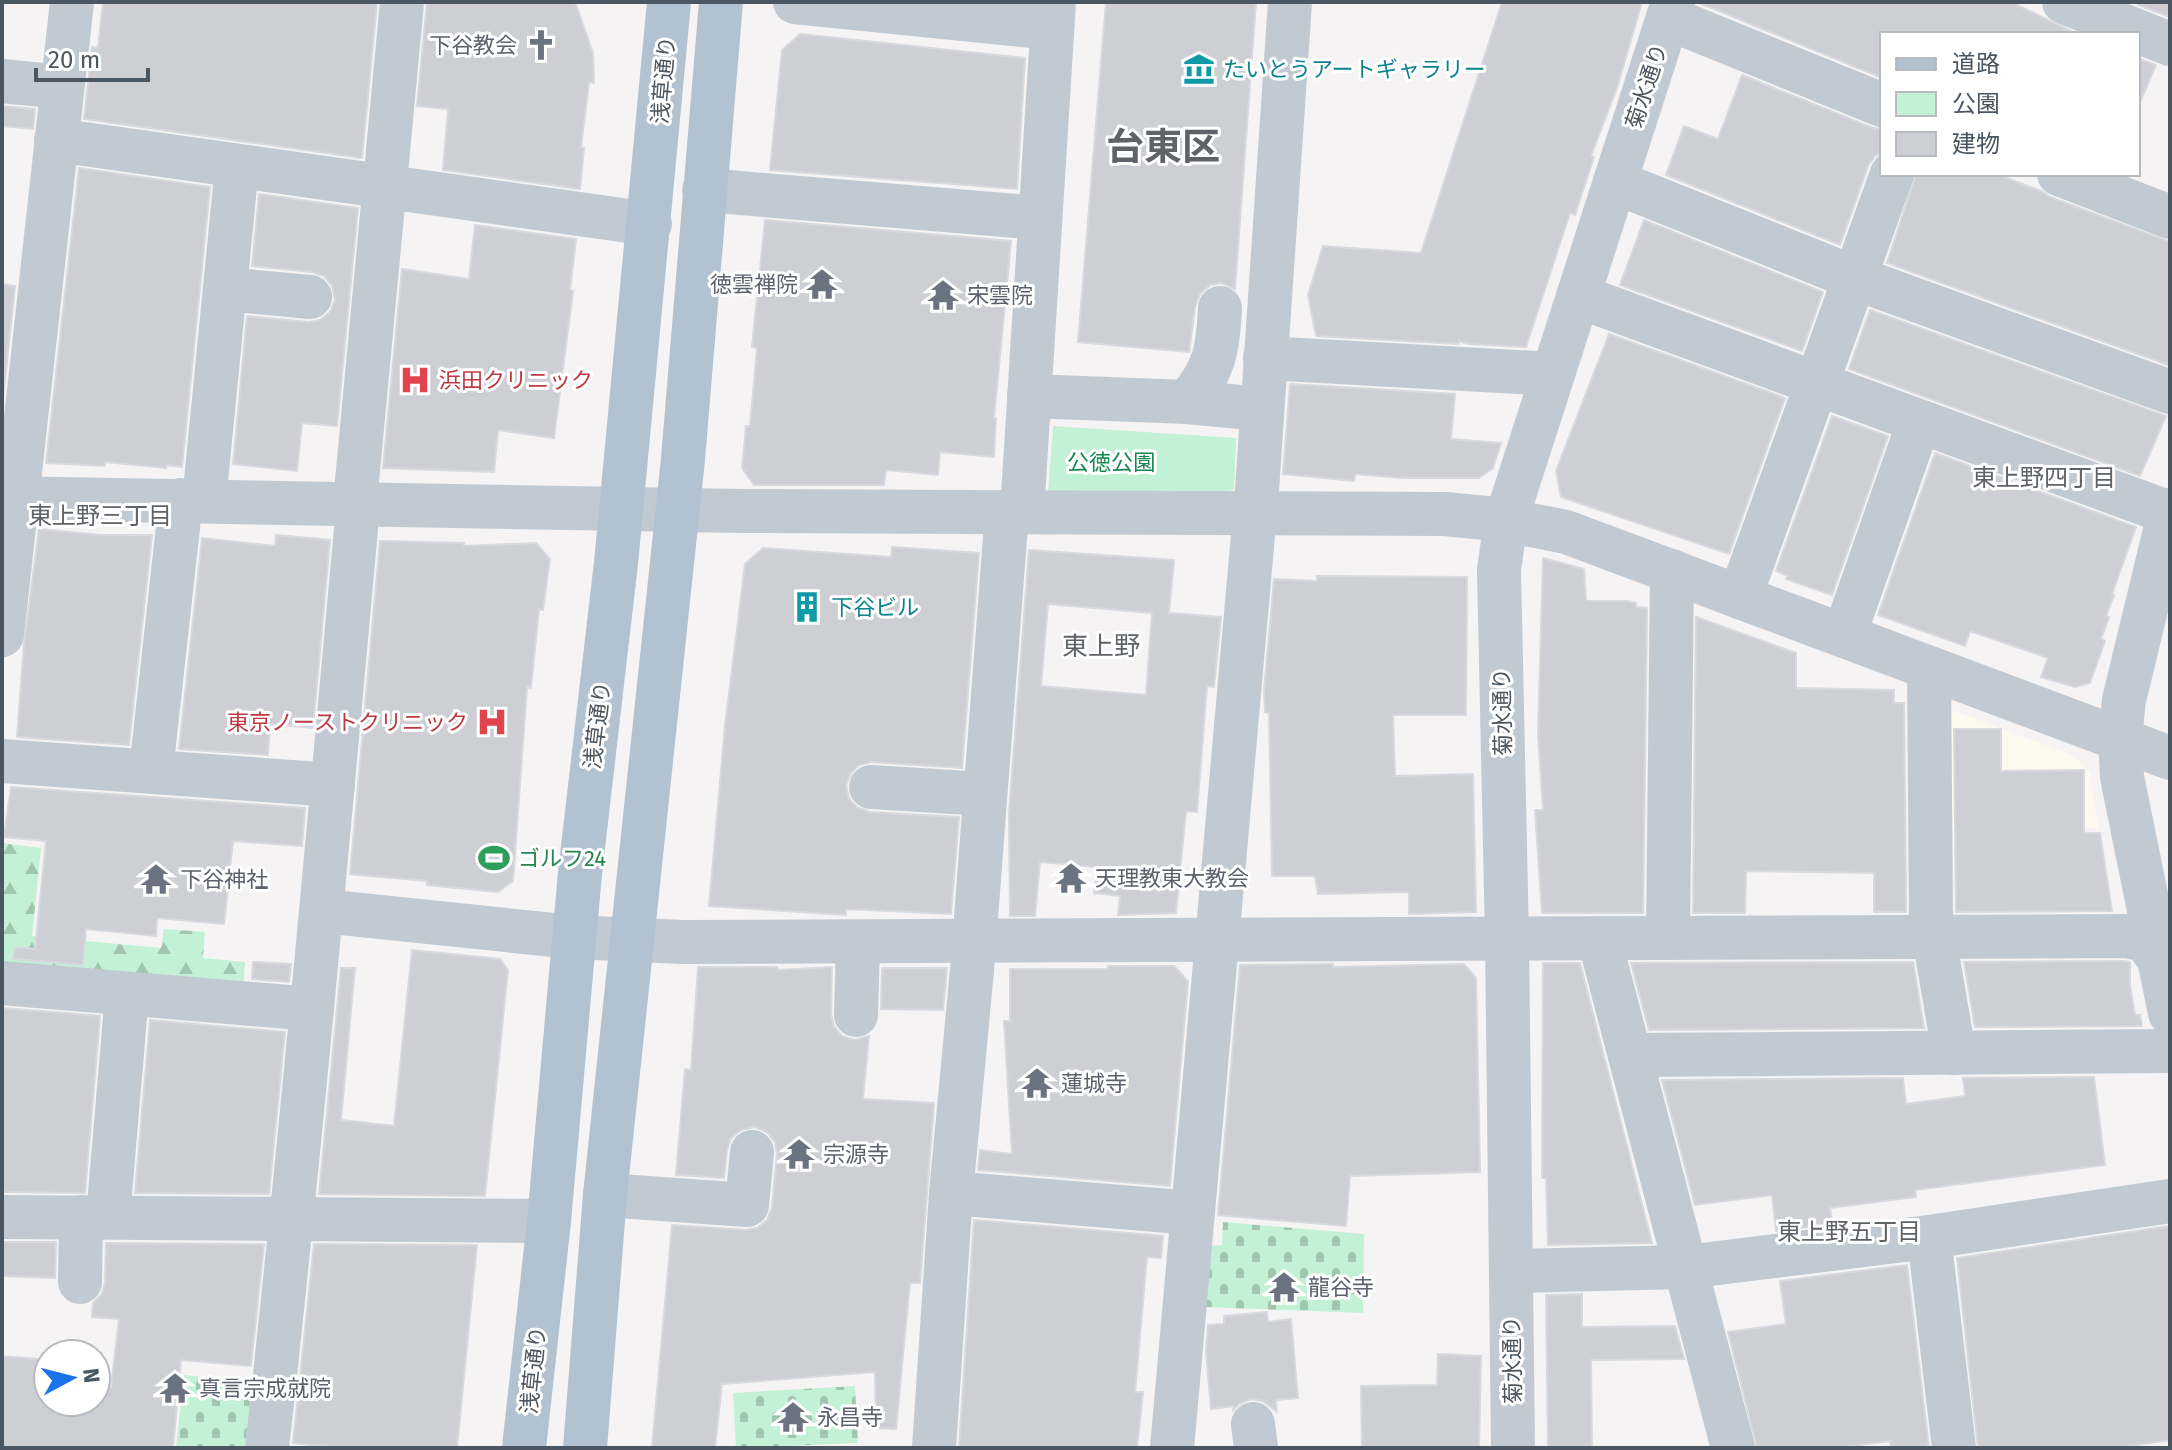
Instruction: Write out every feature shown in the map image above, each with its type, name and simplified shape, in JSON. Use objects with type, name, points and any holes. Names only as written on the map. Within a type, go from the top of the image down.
[{"type":"main road","name":"浅草通り","points":[[524,1448],[549,1221],[573,937],[650,224],[669,2]]},
{"type":"main road","points":[[585,1448],[605,1195],[678,510],[721,2]]},
{"type":"street","points":[[2,635],[21,268],[56,140],[72,2]]},
{"type":"street","points":[[267,1448],[293,1218],[322,911],[402,2]]},
{"type":"street","points":[[795,2],[1053,15],[1029,396],[985,794],[951,1193],[934,1448]]},
{"type":"street","points":[[1172,1448],[1202,1189],[1216,940],[1254,513],[1290,2]]},
{"type":"street","points":[[2064,2],[2140,32]]},
{"type":"street","points":[[1671,10],[1880,104]]},
{"type":"street","name":"菊水通り","points":[[1513,1448],[1499,570],[1506,520],[1671,10]]},
{"type":"street","points":[[2140,32],[2170,44]]},
{"type":"street","points":[[2,81],[62,87]]},
{"type":"street","points":[[56,140],[650,224]]},
{"type":"street","points":[[151,771],[225,289],[237,166]]},
{"type":"street","points":[[1740,597],[1891,176]]},
{"type":"street","points":[[2064,176],[2170,217]]},
{"type":"street","points":[[1615,182],[1855,278],[2170,392]]},
{"type":"street","points":[[704,190],[1040,218]]},
{"type":"street","points":[[225,289],[310,297]]},
{"type":"street","points":[[1578,296],[2170,512],[2124,700],[2120,738],[2122,777],[2170,1013]]},
{"type":"street","points":[[1187,402],[1214,363],[1220,308]]},
{"type":"street","points":[[1265,358],[1553,374]]},
{"type":"street","points":[[1029,396],[1187,402],[1262,409]]},
{"type":"street","points":[[1844,636],[1919,422]]},
{"type":"street","points":[[9,498],[678,510],[1445,514],[1506,520],[1566,532],[2170,758]]},
{"type":"street","points":[[1668,938],[1672,571]]},
{"type":"street","points":[[1929,668],[1931,919],[1954,1053]]},
{"type":"street","points":[[2,761],[333,785]]},
{"type":"street","points":[[871,787],[985,794]]},
{"type":"street","points":[[322,911],[573,937],[682,942],[2135,937],[2145,940],[2159,959]]},
{"type":"street","points":[[1599,938],[1733,1448]]},
{"type":"street","points":[[856,1015],[858,942]]},
{"type":"street","points":[[2,983],[312,1009]]},
{"type":"street","points":[[80,1282],[94,1217],[127,994]]},
{"type":"street","points":[[1630,1055],[2170,1051]]},
{"type":"street","points":[[605,1195],[747,1205],[752,1152]]},
{"type":"street","points":[[951,1193],[1202,1189]]},
{"type":"street","points":[[1511,1271],[1686,1267],[1929,1237],[2170,1201]]},
{"type":"street","points":[[2,1217],[549,1221]]},
{"type":"street","points":[[1929,1237],[1954,1448]]},
{"type":"shaded area","points":[[1936,704],[2075,756],[2090,773],[2098,828],[1937,829]]},
{"type":"green space","name":"公徳公園","points":[[1053,426],[1236,438],[1234,489],[1221,495],[1048,493]]},
{"type":"green space","points":[[2,843],[41,848],[32,936],[161,948],[164,929],[205,932],[203,958],[245,962],[243,990],[2,970]]},
{"type":"green space","points":[[1223,1222],[1364,1234],[1363,1313],[1206,1307],[1211,1246],[1222,1245]]},
{"type":"green space","points":[[184,1375],[252,1382],[245,1448],[176,1448]]},
{"type":"green space","name":"永昌寺","points":[[855,1386],[858,1443],[736,1448],[733,1393]]},
{"type":"building","points":[[103,2],[377,2],[362,158],[84,119],[92,47],[98,48]]},
{"type":"building","points":[[427,2],[575,2],[593,53],[594,83],[589,82],[581,148],[584,148],[580,189],[443,170],[448,109],[417,106]]},
{"type":"building","points":[[1106,2],[1256,2],[1235,289],[1221,283],[1210,285],[1200,294],[1195,307],[1189,352],[1078,342]]},
{"type":"building","points":[[1502,2],[1642,2],[1617,88],[1591,156],[1594,157],[1575,215],[1570,213],[1526,347],[1459,341],[1459,344],[1316,336],[1308,295],[1323,246],[1421,253]]},
{"type":"building","points":[[1697,2],[2011,2],[2073,32],[1880,32],[1880,77]]},
{"type":"building","points":[[2140,2],[2170,2],[2170,17],[2138,5]]},
{"type":"building","points":[[800,34],[1025,58],[1017,189],[770,170],[782,50]]},
{"type":"building","points":[[2140,59],[2156,65],[2140,102]]},
{"type":"building","points":[[1742,75],[1880,129],[1880,153],[1868,166],[1840,245],[1666,175],[1684,126],[1718,139]]},
{"type":"building","points":[[2,106],[35,109],[33,129],[2,126]]},
{"type":"building","points":[[79,168],[210,187],[182,467],[105,462],[105,466],[46,463]]},
{"type":"building","points":[[1915,176],[2001,176],[2170,242],[2168,365],[1887,263]]},
{"type":"building","points":[[259,194],[358,208],[337,426],[302,423],[297,471],[233,464],[247,316],[308,322],[320,320],[330,312],[335,300],[332,286],[324,276],[252,266]]},
{"type":"building","points":[[765,220],[1011,241],[994,418],[994,457],[940,452],[938,475],[886,470],[884,485],[754,485],[742,468],[746,426],[750,426],[757,348],[752,347]]},
{"type":"building","points":[[1644,220],[1823,292],[1802,351],[1620,285]]},
{"type":"building","points":[[475,225],[576,239],[570,290],[573,291],[554,438],[498,430],[494,472],[383,468],[402,269],[469,279]]},
{"type":"building","points":[[2,284],[15,286],[2,408]]},
{"type":"building","points":[[1870,310],[2166,416],[2140,476],[1849,369]]},
{"type":"building","points":[[1609,334],[1785,398],[1729,554],[1561,497],[1556,471]]},
{"type":"building","points":[[1290,384],[1455,394],[1451,439],[1501,443],[1493,468],[1479,478],[1404,478],[1355,474],[1354,481],[1283,474]]},
{"type":"building","points":[[1832,416],[1888,436],[1832,595],[1786,579],[1788,576],[1776,571]]},
{"type":"building","points":[[1935,453],[2136,527],[2112,594],[2106,616],[2109,617],[2101,639],[2105,641],[2090,683],[2075,687],[2041,677],[2048,658],[1970,631],[1965,646],[1878,615]]},
{"type":"building","points":[[39,529],[100,535],[152,535],[129,745],[17,737],[24,644]]},
{"type":"building","points":[[276,535],[330,540],[313,728],[270,724],[268,755],[179,749],[202,538],[275,546]]},
{"type":"building","points":[[380,541],[464,543],[464,546],[536,543],[550,559],[543,610],[539,609],[531,688],[527,687],[513,881],[498,892],[350,874]]},
{"type":"building","points":[[892,547],[979,553],[962,768],[872,762],[859,765],[846,785],[849,799],[869,812],[959,817],[951,914],[846,909],[846,915],[709,906],[725,726],[745,564],[763,548],[891,557]]},
{"type":"building","points":[[1029,550],[1174,560],[1169,613],[1221,617],[1214,687],[1207,686],[1197,812],[1186,811],[1176,913],[1118,915],[1120,896],[1094,893],[1097,867],[1040,862],[1035,916],[1010,916],[1009,813]],"holes":[[[1048,604],[1152,613],[1146,695],[1041,686]]]},
{"type":"building","points":[[1543,558],[1584,569],[1586,601],[1627,601],[1636,603],[1636,607],[1647,608],[1643,913],[1542,913],[1535,810],[1543,810],[1538,733]]},
{"type":"building","points":[[1317,576],[1467,577],[1466,715],[1393,715],[1395,776],[1473,774],[1476,912],[1409,914],[1409,892],[1318,894],[1315,876],[1272,876],[1269,713],[1265,712],[1264,691],[1274,579],[1317,581]]},
{"type":"building","points":[[1696,617],[1796,653],[1796,688],[1894,690],[1894,703],[1904,703],[1906,912],[1874,912],[1874,873],[1746,871],[1745,913],[1693,913]]},
{"type":"building","points":[[1954,729],[2001,729],[2001,771],[2084,770],[2084,833],[2100,833],[2112,911],[1956,912]]},
{"type":"building","points":[[11,787],[305,808],[302,846],[233,841],[224,924],[157,918],[156,936],[86,929],[83,965],[13,959],[15,947],[35,949],[46,841],[4,837]]},
{"type":"building","points":[[412,950],[500,959],[508,970],[485,1196],[319,1194],[341,968],[355,968],[341,1120],[394,1126]]},
{"type":"building","points":[[253,962],[291,964],[289,982],[252,979]]},
{"type":"building","points":[[1913,962],[1924,1028],[1649,1030],[1631,963]]},
{"type":"building","points":[[1964,962],[2130,962],[2135,1015],[2140,1015],[2142,1026],[1975,1027]]},
{"type":"building","points":[[1543,963],[1580,963],[1652,1243],[1548,1245],[1546,1178],[1542,1178]]},
{"type":"building","points":[[1333,964],[1333,967],[1464,964],[1476,978],[1480,1172],[1350,1176],[1346,1226],[1218,1215],[1240,965]]},
{"type":"building","points":[[1108,966],[1174,966],[1188,981],[1170,1186],[978,1170],[980,1150],[1012,1154],[1004,1021],[1010,1021],[1010,969],[1108,969]]},
{"type":"building","points":[[698,967],[777,967],[777,970],[832,967],[831,1014],[834,1026],[842,1036],[855,1040],[869,1036],[863,1099],[934,1103],[920,1283],[910,1283],[896,1429],[876,1428],[875,1372],[722,1384],[715,1448],[652,1448],[672,1225],[746,1230],[757,1228],[767,1220],[772,1207],[777,1154],[775,1142],[767,1132],[755,1127],[741,1130],[731,1138],[724,1178],[676,1175],[685,1069],[691,1070]]},
{"type":"building","points":[[882,968],[947,968],[943,1010],[881,1009]]},
{"type":"building","points":[[2,1008],[100,1016],[85,1193],[2,1192]]},
{"type":"building","points":[[150,1020],[285,1032],[269,1194],[135,1193]]},
{"type":"building","points":[[2094,1077],[2105,1165],[1915,1190],[1916,1197],[1830,1208],[1832,1224],[1776,1231],[1772,1195],[1695,1205],[1662,1080],[1903,1078],[1906,1104],[1965,1096],[1963,1078]]},
{"type":"building","points":[[974,1220],[1163,1236],[1161,1258],[1147,1257],[1135,1392],[1143,1392],[1137,1448],[959,1448]]},
{"type":"building","points":[[2170,1226],[2170,1440],[2117,1448],[1978,1448],[1957,1258]]},
{"type":"building","points":[[2,1242],[56,1242],[55,1278],[2,1276]]},
{"type":"building","points":[[106,1243],[264,1244],[251,1366],[181,1360],[173,1448],[2,1448],[2,1356],[32,1359],[32,1418],[112,1418],[112,1378],[119,1319],[92,1317],[93,1303],[102,1294]]},
{"type":"building","points":[[314,1244],[477,1245],[457,1448],[339,1448],[293,1443]]},
{"type":"building","points":[[1907,1265],[1929,1448],[1891,1448],[1890,1441],[1836,1448],[1757,1448],[1728,1332],[1786,1324],[1780,1281]]},
{"type":"building","points":[[1582,1294],[1582,1327],[1675,1326],[1684,1359],[1591,1360],[1592,1448],[1548,1448],[1546,1295]]},
{"type":"building","points":[[1267,1312],[1268,1322],[1291,1319],[1298,1398],[1276,1400],[1277,1412],[1263,1401],[1251,1399],[1233,1410],[1233,1406],[1211,1409],[1206,1352],[1208,1325],[1224,1324],[1224,1316]]},
{"type":"building","points":[[1438,1354],[1481,1356],[1479,1448],[1362,1448],[1361,1386],[1437,1385]]},
{"type":"place","name":"下谷教会","points":[[541,45]]},
{"type":"place","name":"たいとうアートギャラリー","points":[[1199,69]]},
{"type":"place","name":"徳雲禅院","points":[[822,284]]},
{"type":"place","name":"宋雲院","points":[[943,295]]},
{"type":"place","name":"浜田クリニック","points":[[415,380]]},
{"type":"place","name":"下谷ビル","points":[[807,607]]},
{"type":"place","name":"東京ノーストクリニック","points":[[492,722]]},
{"type":"place","name":"ゴルフ24","points":[[494,858]]},
{"type":"place","name":"天理教東大教会","points":[[1071,878]]},
{"type":"place","name":"下谷神社","points":[[156,879]]},
{"type":"place","name":"蓮城寺","points":[[1037,1083]]},
{"type":"place","name":"宗源寺","points":[[799,1154]]},
{"type":"place","name":"龍谷寺","points":[[1284,1287]]},
{"type":"place","name":"真言宗成就院","points":[[175,1388]]},
{"type":"place","name":"永昌寺","points":[[793,1417]]},
{"type":"district","name":"台東区","points":[[1163,147]]},
{"type":"district","name":"東上野四丁目","points":[[2044,478]]},
{"type":"district","name":"東上野三丁目","points":[[100,516]]},
{"type":"district","name":"東上野","points":[[1101,646]]},
{"type":"district","name":"東上野五丁目","points":[[1849,1232]]}]
